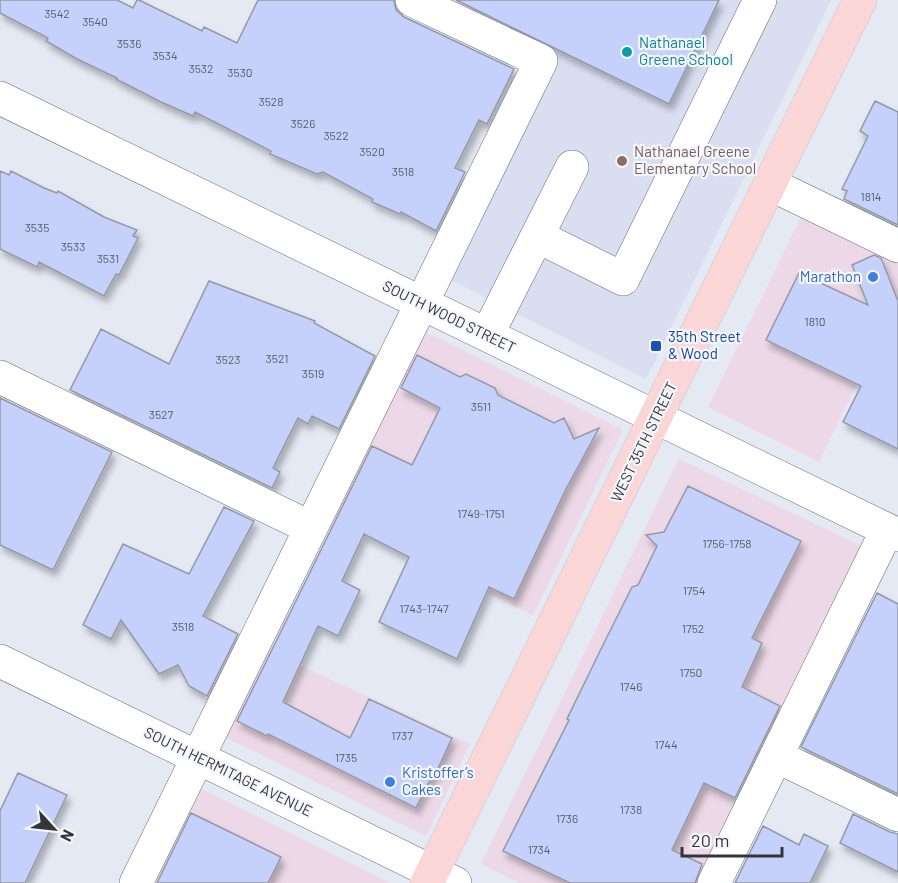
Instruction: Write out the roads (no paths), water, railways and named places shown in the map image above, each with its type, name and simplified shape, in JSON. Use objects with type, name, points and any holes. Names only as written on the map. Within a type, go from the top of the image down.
[{"type":"main road","name":"WEST 35TH STREET","points":[[438,879],[656,417],[860,0]]},
{"type":"street","points":[[136,883],[541,61],[412,0]]},
{"type":"street","points":[[537,236],[623,279],[760,0]]},
{"type":"street","name":"SOUTH WOOD STREET","points":[[0,98],[892,533]]},
{"type":"street","points":[[487,335],[572,166]]},
{"type":"street","points":[[770,184],[898,246]]},
{"type":"street","points":[[0,377],[311,528]]},
{"type":"street","points":[[714,883],[776,756],[892,533]]},
{"type":"street","name":"SOUTH HERMITAGE AVENUE","points":[[0,661],[438,879]]},
{"type":"street","points":[[776,756],[898,815]]},
{"type":"place","name":"Nathanael Greene School","points":[[627,52]]},
{"type":"place","name":"Nathanael Greene Elementary School","points":[[622,161]]},
{"type":"place","name":"Marathon","points":[[873,277]]},
{"type":"place","name":"35th Street & Wood","points":[[656,346]]},
{"type":"place","name":"Kristoffer’s Cakes","points":[[390,782]]}]
